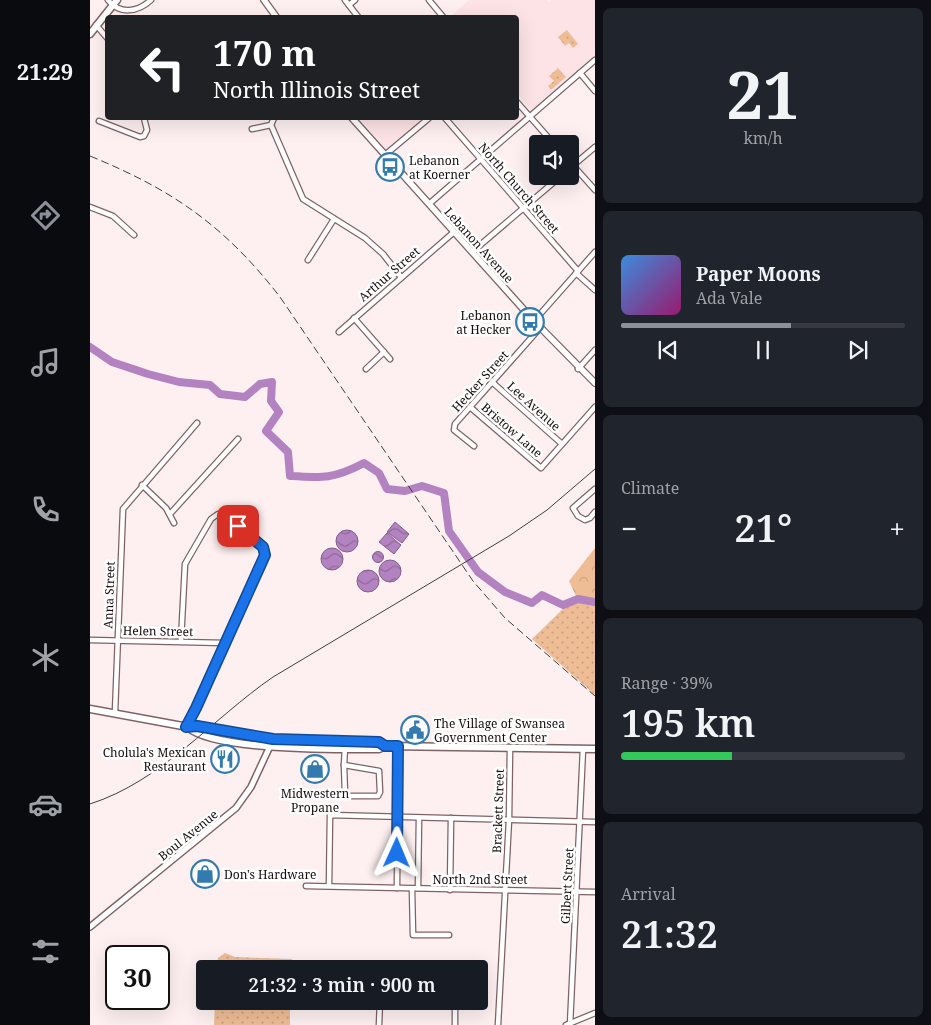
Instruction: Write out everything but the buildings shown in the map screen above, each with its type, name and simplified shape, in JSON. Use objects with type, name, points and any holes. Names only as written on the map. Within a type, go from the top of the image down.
[{"type":"main road","points":[[264,0],[275,15]]},
{"type":"main road","points":[[92,29],[112,2]]},
{"type":"main road","name":"Lebanon Avenue","points":[[354,120],[540,328],[578,369],[595,383]]},
{"type":"main road","points":[[90,708],[187,727],[197,726],[273,739],[379,742],[385,746]]},
{"type":"main road","points":[[187,727],[195,733],[270,747],[379,749],[385,746],[398,746],[595,749]]},
{"type":"street","points":[[112,2],[132,11],[138,10],[150,0]]},
{"type":"street","points":[[344,0],[357,15]]},
{"type":"street","points":[[349,5],[355,0]]},
{"type":"street","points":[[429,0],[442,15]]},
{"type":"street","points":[[92,29],[105,37]]},
{"type":"street","points":[[429,204],[595,60]]},
{"type":"street","points":[[580,73],[595,91]]},
{"type":"street","points":[[519,104],[546,135]]},
{"type":"street","points":[[99,121],[140,137],[144,136],[147,130],[144,120]]},
{"type":"street","points":[[273,120],[271,125],[303,199],[365,238],[383,254],[401,277]]},
{"type":"street","points":[[385,155],[427,120]]},
{"type":"street","name":"North Church Street","points":[[447,120],[577,272],[595,290]]},
{"type":"street","points":[[252,129],[271,125]]},
{"type":"street","points":[[579,159],[595,147]]},
{"type":"street","points":[[579,173],[595,190]]},
{"type":"street","points":[[472,252],[550,185]]},
{"type":"street","points":[[90,207],[113,216],[134,235]]},
{"type":"street","points":[[308,260],[334,219]]},
{"type":"street","name":"Arthur Street","points":[[339,332],[454,232]]},
{"type":"street","points":[[534,321],[595,252]]},
{"type":"street","points":[[354,318],[390,359]]},
{"type":"street","name":"Hecker Street","points":[[474,446],[454,430],[455,424],[540,328]]},
{"type":"street","points":[[578,369],[595,350]]},
{"type":"street","points":[[366,369],[384,352]]},
{"type":"street","name":"Lee Avenue","points":[[492,382],[562,444]]},
{"type":"street","name":"Bristow Lane","points":[[470,407],[541,468],[562,444]]},
{"type":"street","points":[[562,444],[595,407]]},
{"type":"street","name":"Anna Street","points":[[115,712],[123,509],[197,423]]},
{"type":"street","points":[[170,514],[238,439]]},
{"type":"street","points":[[142,485],[166,508],[174,523]]},
{"type":"street","points":[[595,488],[573,508],[578,516],[585,520],[590,518],[595,512]]},
{"type":"street","points":[[181,641],[185,564],[211,519],[218,514],[224,516],[263,547],[265,555],[187,727]]},
{"type":"street","name":"Helen Street","points":[[90,640],[225,643]]},
{"type":"street","name":"Boul Avenue","points":[[90,927],[236,808],[251,787],[273,739]]},
{"type":"street","points":[[344,765],[374,768],[379,771],[380,792],[378,796],[349,796],[345,794],[344,765],[345,741]]},
{"type":"street","points":[[397,888],[398,746]]},
{"type":"street","name":"Brackett Street","points":[[498,1025],[510,748]]},
{"type":"street","name":"Gilbert Street","points":[[569,1024],[583,749]]},
{"type":"street","points":[[330,886],[330,815],[595,822]]},
{"type":"street","points":[[420,818],[413,935],[449,936]]},
{"type":"street","points":[[450,890],[451,818]]},
{"type":"street","name":"North 2nd Street","points":[[306,886],[450,890],[576,890],[595,892]]},
{"type":"street","points":[[379,1025],[380,1010]]},
{"type":"street","points":[[454,1010],[455,1025]]},
{"type":"street","points":[[569,1024],[595,1013]]},
{"type":"shaded area","points":[[469,0],[547,0],[549,2],[551,0],[595,0],[595,55],[532,111],[519,96],[519,15],[452,15]]},
{"type":"shaded area","points":[[361,120],[422,120],[387,150]]},
{"type":"green space","points":[[567,30],[578,44],[573,48],[569,43],[565,46],[558,37]]},
{"type":"green space","points":[[558,68],[566,77],[551,90],[548,86],[554,81],[549,76]]},
{"type":"green space","points":[[595,548],[595,609],[576,596],[569,581]]},
{"type":"green space","points":[[576,596],[595,609],[595,695],[532,639]]},
{"type":"green space","points":[[225,953],[235,957],[292,959],[218,960]]},
{"type":"green space","points":[[215,1010],[290,1010],[290,1025],[214,1025]]},
{"type":"water","points":[[395,522],[409,534],[402,543],[387,532]]},
{"type":"water","points":[[347,530],[355,533],[358,541],[355,549],[347,552],[339,549],[336,541],[339,533]]},
{"type":"water","points":[[387,533],[401,545],[394,554],[379,542]]},
{"type":"water","points":[[332,548],[340,551],[343,559],[340,567],[332,570],[324,567],[321,559],[324,551]]},
{"type":"water","points":[[378,551],[384,557],[378,563],[372,557]]},
{"type":"water","points":[[390,560],[398,563],[401,571],[398,579],[390,582],[382,579],[379,571],[382,563]]},
{"type":"water","points":[[368,570],[376,573],[379,581],[376,589],[368,592],[360,589],[357,581],[360,573]]},
{"type":"waterway","points":[[90,347],[112,362],[179,382],[210,385],[220,394],[245,397],[260,384],[272,382],[271,401],[279,412],[266,431],[288,452],[290,476],[336,475],[364,463],[379,473],[387,489],[405,491],[422,486],[444,493],[449,531],[478,572],[505,592],[532,603],[542,595],[563,605],[578,599],[595,602]]},
{"type":"tram line","points":[[90,804],[116,794],[163,765],[273,677],[509,536],[547,510],[595,469]]},
{"type":"railway","points":[[90,156],[147,182],[172,197],[218,230],[239,250],[280,297],[473,581],[505,618],[595,696]]},
{"type":"place","name":"Lebanon at Koerner","points":[[390,167]]},
{"type":"place","name":"Lebanon at Hecker","points":[[530,322]]},
{"type":"place","name":"The Village of Swansea Government Center","points":[[415,730]]},
{"type":"place","name":"Cholula's Mexican Restaurant","points":[[225,759]]},
{"type":"place","name":"Midwestern Propane","points":[[315,769]]},
{"type":"place","name":"Don's Hardware","points":[[205,874]]},
{"type":"route","points":[[238,526],[263,547],[265,555],[186,727],[197,726],[273,739],[379,742],[385,746],[398,746],[397,853]]}]
